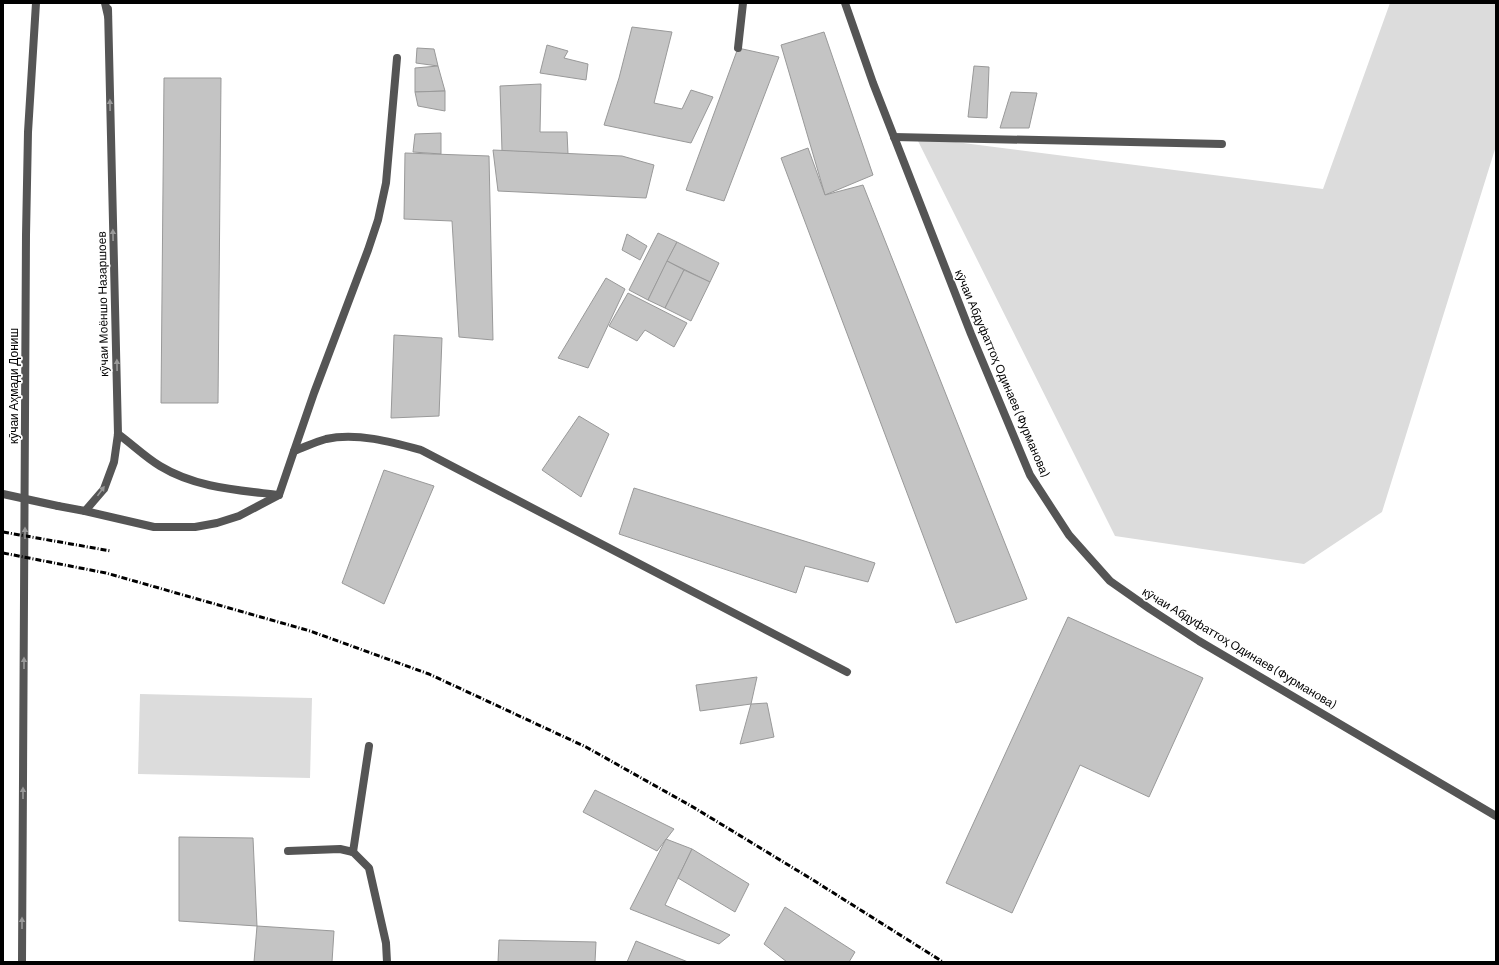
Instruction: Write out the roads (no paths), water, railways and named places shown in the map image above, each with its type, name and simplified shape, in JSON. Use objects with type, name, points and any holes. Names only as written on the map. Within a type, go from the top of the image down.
[{"type":"street","name":"кӯчаи Аҳмади Дониш","points":[[22,962],[26,227],[28,132],[36,3]]},
{"type":"street","name":"кӯчаи Моёншо Назаршоев","points":[[85,511],[104,489],[114,462],[118,434],[108,16],[106,3]]},
{"type":"street","points":[[738,48],[743,3]]},
{"type":"street","name":"кӯчаи Абдуфаттоҳ Одинаев (Фурманова)","points":[[845,3],[894,136],[971,334],[1030,475],[1069,536],[1110,581],[1150,609],[1200,641],[1496,816]]},
{"type":"street","points":[[3,494],[154,527],[195,527],[217,523],[238,516],[279,495],[378,220],[386,184],[397,58]]},
{"type":"street","points":[[894,136],[1222,144]]},
{"type":"street","points":[[118,434],[159,466],[184,479],[218,488],[279,495]]},
{"type":"street","points":[[294,451],[327,439],[354,437],[386,440],[421,450],[846,672]]},
{"type":"street","points":[[353,852],[369,746]]},
{"type":"street","points":[[288,851],[340,849],[353,852],[369,868],[386,943],[388,962]]},
{"type":"railway","points":[[3,532],[111,551]]},
{"type":"railway","points":[[3,553],[106,573],[310,631],[429,674],[586,747],[693,807],[943,962]]}]
